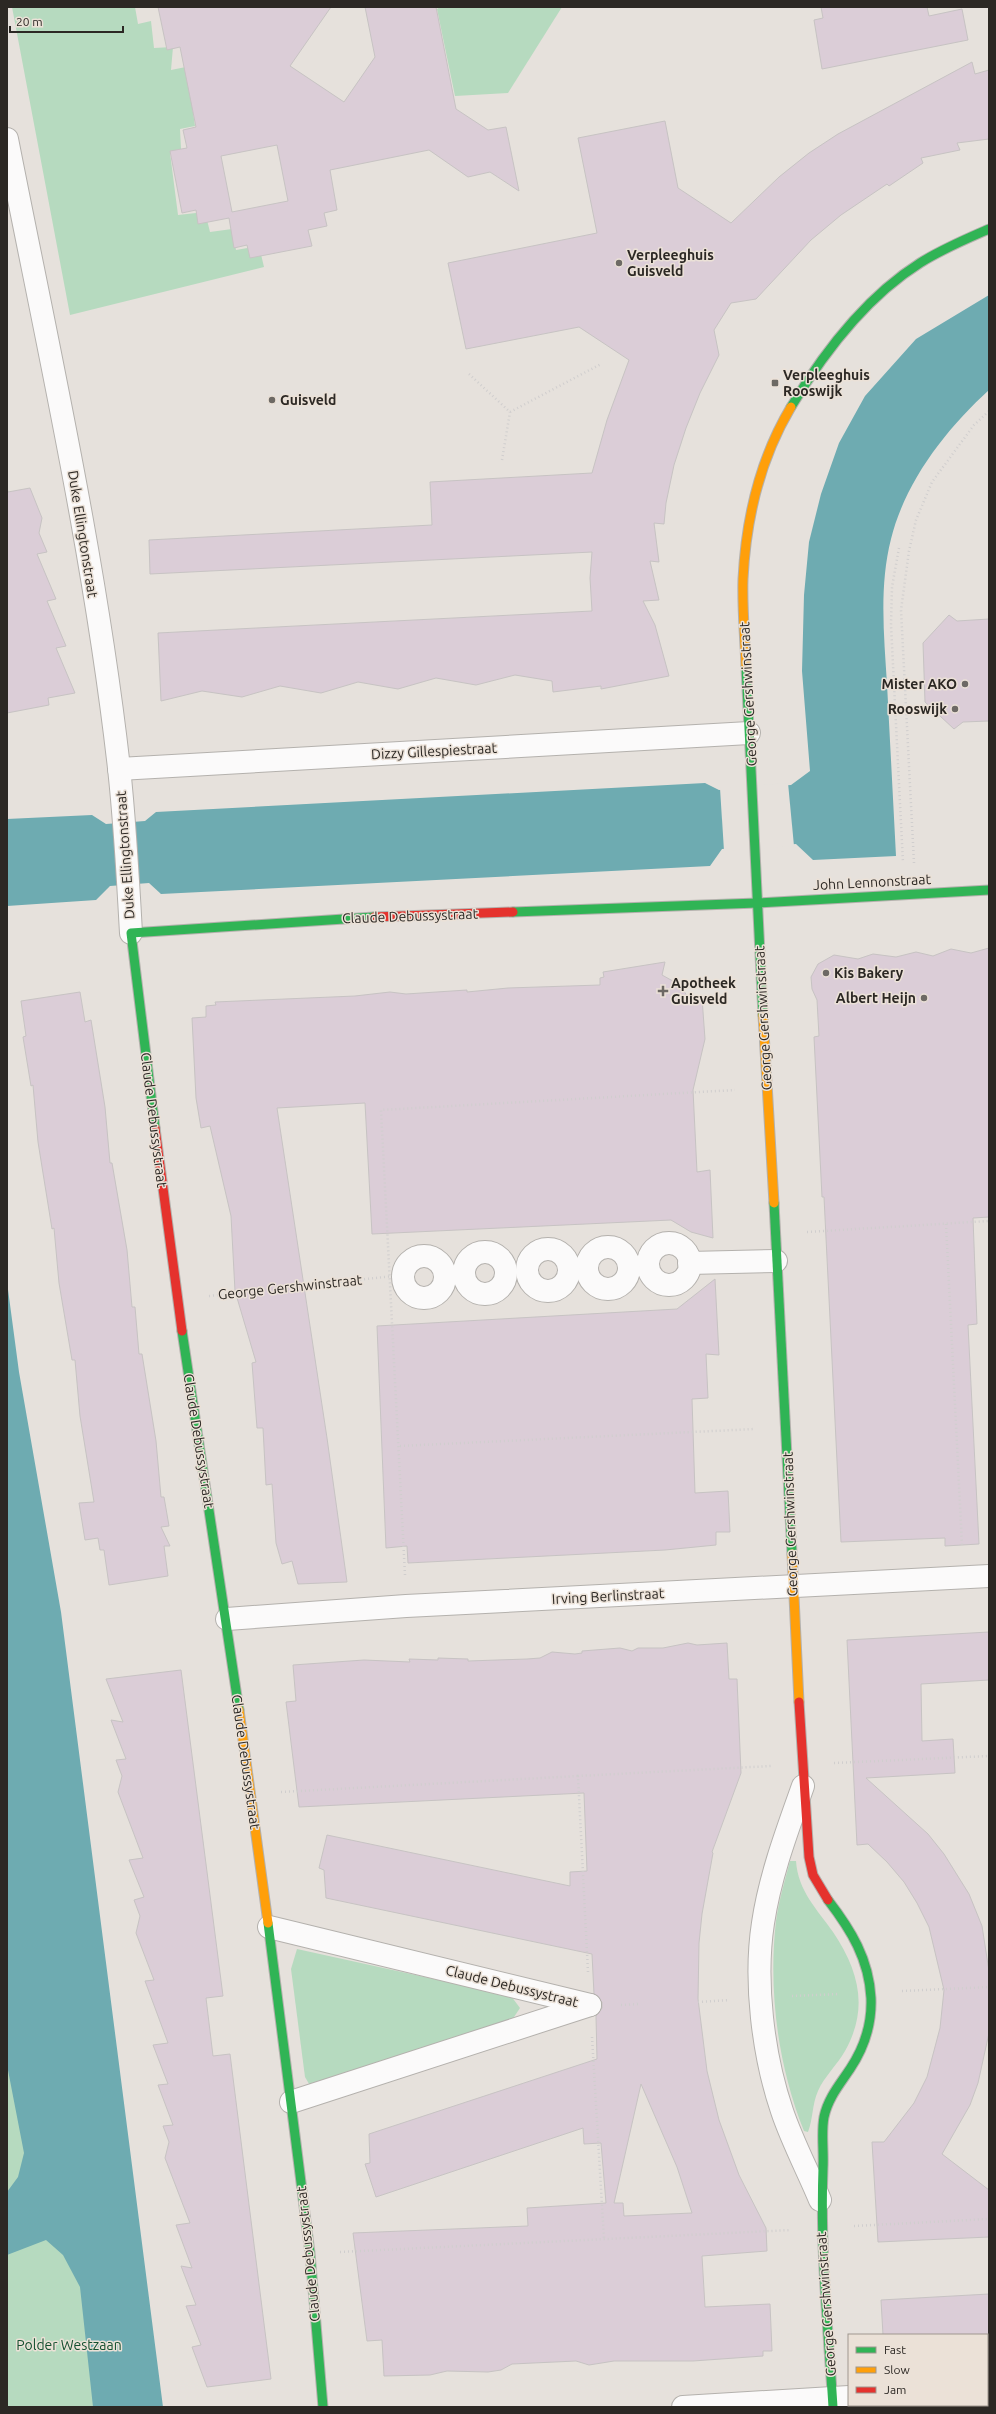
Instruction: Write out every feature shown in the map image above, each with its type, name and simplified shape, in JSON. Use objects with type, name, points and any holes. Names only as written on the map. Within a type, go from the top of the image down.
[{"type":"street","name":"Duke Ellingtonstraat","points":[[7,139],[75,478],[119,769],[131,933]]},
{"type":"street","name":"George Gershwinstraat","points":[[838,2401],[820,2228],[824,2114],[832,2095],[860,2053],[870,2014],[871,1992],[867,1968],[857,1942],[846,1923],[816,1886],[811,1874],[802,1786],[786,1428],[757,903],[743,579],[748,528],[762,470],[783,422],[831,349],[877,296],[912,268],[989,229]]},
{"type":"street","name":"Dizzy Gillespiestraat","points":[[119,769],[749,733]]},
{"type":"street","name":"John Lennonstraat","points":[[757,903],[989,890]]},
{"type":"street","name":"Claude Debussystraat","points":[[323,2407],[310,2253],[269,1927],[227,1620],[177,1299],[131,933],[340,918],[757,903]]},
{"type":"street","points":[[455,1276],[444,1272],[437,1260],[426,1256],[412,1259],[397,1276],[410,1293],[423,1298],[438,1292],[465,1268],[468,1261],[480,1253],[487,1252],[498,1256],[503,1262],[517,1272],[535,1253],[549,1249],[561,1253],[566,1259],[590,1278],[594,1284],[607,1289],[623,1283],[656,1247],[670,1243],[677,1244],[686,1252],[689,1263],[776,1261]]},
{"type":"street","points":[[578,1269],[588,1262],[596,1251],[610,1247],[621,1251],[638,1267]]},
{"type":"street","name":"Irving Berlinstraat","points":[[227,1620],[406,1606],[989,1576]]},
{"type":"street","name":"George Gershwinstraat","points":[[802,1786],[779,1855],[763,1924],[762,1997],[765,2036],[782,2112],[820,2200]]},
{"type":"street","name":"Claude Debussystraat","points":[[269,1927],[590,2005]]},
{"type":"street","name":"Claude Debussystraat","points":[[291,2102],[590,2005]]},
{"type":"street","points":[[683,2407],[838,2401]]},
{"type":"path","points":[[510,412],[601,364]]},
{"type":"path","points":[[469,374],[510,412]]},
{"type":"path","points":[[915,894],[901,610],[909,551],[916,520],[932,482],[974,425],[989,410]]},
{"type":"path","points":[[502,460],[510,412]]},
{"type":"path","points":[[896,863],[904,862],[891,625],[892,587],[900,548]]},
{"type":"path","points":[[406,1606],[400,1446],[397,1276],[381,1110],[767,1088]]},
{"type":"path","points":[[775,1235],[989,1221]]},
{"type":"path","points":[[946,1224],[963,1578]]},
{"type":"path","name":"George Gershwinstraat","points":[[177,1299],[397,1276]]},
{"type":"path","points":[[400,1446],[786,1428]]},
{"type":"path","points":[[250,1794],[989,1756]]},
{"type":"path","points":[[578,1776],[604,2239]]},
{"type":"path","points":[[310,2253],[989,2219]]},
{"type":"green space","points":[[12,7],[135,7],[138,24],[151,21],[154,48],[173,47],[171,70],[240,56],[192,105],[195,126],[180,129],[181,149],[170,153],[178,215],[205,212],[210,232],[232,229],[236,250],[259,246],[264,267],[70,315]]},
{"type":"green space","points":[[440,7],[562,7],[508,93],[455,96],[437,9]]},
{"type":"green space","name":"Polder Westzaan","points":[[7,1329],[138,2407],[7,2407]]},
{"type":"green space","points":[[790,1861],[796,1861],[800,1882],[804,1891],[833,1932],[849,1961],[855,1975],[859,2005],[857,2020],[845,2051],[818,2091],[808,2132],[804,2131],[788,2081],[777,2028],[774,2001],[773,1974],[776,1921],[780,1898]]},
{"type":"green space","points":[[297,1949],[511,1996],[520,2008],[510,2023],[312,2089],[305,2077],[291,1969]]},
{"type":"water","points":[[989,295],[989,390],[973,405],[943,439],[917,477],[897,518],[887,557],[883,611],[896,856],[813,860],[796,844],[722,849],[710,866],[161,894],[149,883],[110,886],[96,900],[7,906],[7,819],[92,815],[106,824],[145,821],[156,812],[705,783],[719,790],[791,785],[810,771],[802,671],[804,595],[809,542],[821,494],[839,443],[865,396],[916,339]]},
{"type":"water","name":"Polder Westzaan","points":[[7,1282],[19,1372],[61,1612],[163,2407],[93,2407],[80,2287],[63,2255],[46,2240],[7,2255],[7,2192],[18,2177],[24,2153],[7,2065]]},
{"type":"pier","points":[[788,783],[794,846],[724,851],[720,788]]},
{"type":"building","points":[[158,7],[331,7],[290,66],[344,102],[375,57],[365,7],[436,7],[456,109],[488,130],[506,127],[519,191],[490,172],[468,177],[429,150],[330,170],[337,210],[324,213],[327,226],[308,230],[312,246],[250,258],[247,245],[234,248],[229,218],[198,224],[196,210],[182,213],[170,151],[187,148],[183,130],[196,127],[180,47],[167,50]],"holes":[[[277,145],[288,201],[232,212],[221,156]]]},
{"type":"building","points":[[821,7],[927,7],[929,16],[962,9],[968,40],[822,69],[814,20],[823,18]]},
{"type":"building","points":[[972,62],[975,74],[989,70],[989,139],[957,143],[960,150],[921,158],[923,163],[889,186],[887,184],[841,215],[811,240],[756,299],[731,303],[714,330],[719,355],[700,393],[686,428],[674,465],[666,503],[664,524],[654,523],[659,562],[650,561],[659,600],[643,601],[655,625],[669,676],[601,689],[601,686],[553,692],[552,681],[515,675],[476,685],[436,678],[398,689],[358,682],[321,693],[280,686],[242,697],[202,691],[161,701],[158,633],[592,611],[590,578],[592,552],[150,574],[149,540],[432,525],[430,482],[592,473],[607,420],[629,360],[579,327],[466,349],[448,263],[597,233],[578,138],[665,121],[678,188],[731,223],[779,177],[809,153],[838,134]]},
{"type":"building","points":[[7,488],[8,492],[30,488],[42,518],[39,533],[47,552],[37,554],[56,599],[47,601],[66,646],[56,648],[75,693],[48,698],[49,705],[7,713]]},
{"type":"building","points":[[949,615],[957,621],[989,619],[989,721],[963,722],[954,729],[925,702],[923,643]]},
{"type":"building","points":[[989,948],[989,1217],[973,1218],[977,1324],[968,1325],[979,1544],[945,1546],[945,1538],[841,1542],[824,1197],[822,1197],[814,1037],[819,1036],[817,1000],[812,989],[811,977],[818,964],[834,955],[858,959],[873,954],[896,957],[916,952],[933,956],[951,949],[971,953]]},
{"type":"building","points":[[665,962],[662,975],[680,985],[691,1002],[702,998],[705,1039],[693,1090],[697,1172],[710,1170],[713,1238],[691,1232],[671,1220],[372,1234],[365,1103],[277,1108],[327,1438],[347,1582],[298,1584],[292,1561],[282,1564],[276,1543],[272,1484],[266,1485],[263,1428],[257,1428],[252,1363],[256,1362],[235,1291],[231,1216],[210,1126],[201,1128],[196,1098],[192,1018],[206,1017],[206,1006],[216,1005],[215,1002],[355,996],[390,992],[406,994],[467,990],[467,992],[508,988],[600,985],[600,978],[604,977],[603,972]]},
{"type":"building","points":[[80,992],[85,1022],[91,1020],[105,1107],[110,1163],[112,1163],[127,1250],[132,1307],[135,1307],[139,1354],[142,1354],[156,1441],[161,1497],[164,1497],[169,1526],[161,1527],[170,1546],[164,1546],[168,1576],[109,1585],[104,1550],[100,1550],[98,1538],[85,1540],[79,1503],[94,1502],[80,1416],[75,1360],[72,1360],[59,1283],[54,1228],[52,1229],[38,1142],[33,1085],[31,1086],[23,1037],[26,1036],[21,1001]]},
{"type":"building","points":[[715,1279],[719,1355],[706,1354],[708,1398],[692,1399],[695,1493],[728,1491],[730,1532],[716,1532],[716,1545],[665,1550],[408,1563],[407,1546],[386,1548],[377,1326],[677,1309]]},
{"type":"building","points":[[989,1632],[989,1680],[921,1684],[922,1741],[953,1739],[955,1773],[866,1778],[928,1834],[944,1854],[969,1894],[982,1926],[989,1971],[989,2033],[978,2083],[970,2105],[942,2154],[989,2190],[989,2237],[878,2242],[872,2142],[884,2142],[914,2103],[927,2077],[940,2028],[944,1990],[929,1927],[917,1903],[904,1882],[887,1862],[868,1844],[857,1845],[847,1640]]},
{"type":"building","points":[[688,1643],[697,1645],[727,1643],[729,1679],[737,1679],[741,1773],[712,1852],[699,1943],[698,1999],[707,2071],[719,2120],[739,2175],[766,2228],[767,2251],[702,2256],[705,2307],[770,2304],[772,2351],[763,2351],[763,2356],[693,2361],[614,2361],[589,2365],[576,2361],[512,2364],[501,2370],[488,2372],[447,2371],[430,2375],[384,2376],[382,2340],[367,2341],[353,2233],[528,2226],[527,2208],[606,2203],[601,2143],[584,2144],[583,2128],[376,2197],[365,2164],[370,2163],[369,2134],[597,2059],[596,2016],[602,2008],[602,2002],[594,1994],[592,1954],[326,1898],[324,1870],[319,1868],[327,1835],[570,1886],[570,1872],[587,1871],[584,1793],[299,1807],[286,1702],[296,1701],[293,1665],[364,1660],[410,1662],[409,1659],[438,1660],[438,1658],[468,1659],[468,1661],[527,1659],[540,1658],[552,1652],[575,1654],[582,1653],[582,1651],[620,1648],[632,1651],[638,1648],[663,1648]],"holes":[[[641,2084],[677,2167],[692,2213],[624,2216],[623,2203],[614,2203]]]},
{"type":"building","points":[[181,1670],[223,1996],[206,1998],[213,2056],[230,2054],[271,2379],[207,2387],[192,2347],[201,2345],[186,2306],[196,2305],[181,2266],[192,2268],[176,2225],[190,2223],[165,2158],[169,2142],[163,2126],[173,2125],[158,2085],[168,2084],[153,2045],[168,2043],[145,1981],[154,1980],[136,1933],[140,1916],[134,1900],[144,1897],[129,1860],[143,1858],[118,1792],[122,1776],[116,1760],[126,1759],[111,1720],[123,1722],[106,1679]]},
{"type":"building","points":[[989,2294],[989,2335],[883,2334],[881,2300]]},
{"type":"traffic: fast","points":[[791,407],[817,366],[832,346],[864,309],[882,292],[900,277],[928,258],[954,244],[989,229]]},
{"type":"traffic: fast","points":[[746,667],[763,1015]]},
{"type":"traffic: fast","points":[[513,912],[757,903],[989,890]]},
{"type":"traffic: fast","points":[[155,1128],[131,933],[374,917]]},
{"type":"traffic: fast","points":[[774,1203],[792,1554]]},
{"type":"traffic: fast","points":[[182,1331],[239,1710]]},
{"type":"traffic: fast","points":[[828,1900],[844,1922],[863,1958],[870,1984],[871,1998],[870,2017],[863,2044],[855,2061],[831,2097],[823,2123],[822,2198],[824,2258],[833,2407]]},
{"type":"traffic: fast","points":[[268,1923],[310,2253],[323,2407]]},
{"type":"traffic: slow","points":[[746,667],[743,579],[747,534],[756,490],[763,468],[780,427],[791,407]]},
{"type":"traffic: slow","points":[[763,1015],[774,1203]]},
{"type":"traffic: slow","points":[[792,1554],[799,1702]]},
{"type":"traffic: slow","points":[[239,1710],[268,1923]]},
{"type":"traffic: jam","points":[[374,917],[513,912]]},
{"type":"traffic: jam","points":[[155,1128],[182,1331]]},
{"type":"traffic: jam","points":[[799,1702],[809,1857],[813,1875],[828,1900]]},
{"type":"place","name":"Verpleeghuis Guisveld","points":[[619,263]]},
{"type":"place","name":"Verpleeghuis Rooswijk","points":[[775,383]]},
{"type":"place","name":"Guisveld","points":[[272,400]]},
{"type":"place","name":"Mister AKO","points":[[965,684]]},
{"type":"place","name":"Rooswijk","points":[[955,709]]},
{"type":"place","name":"Kis Bakery","points":[[826,973]]},
{"type":"place","name":"Apotheek Guisveld","points":[[663,991]]},
{"type":"place","name":"Albert Heijn","points":[[924,998]]}]
